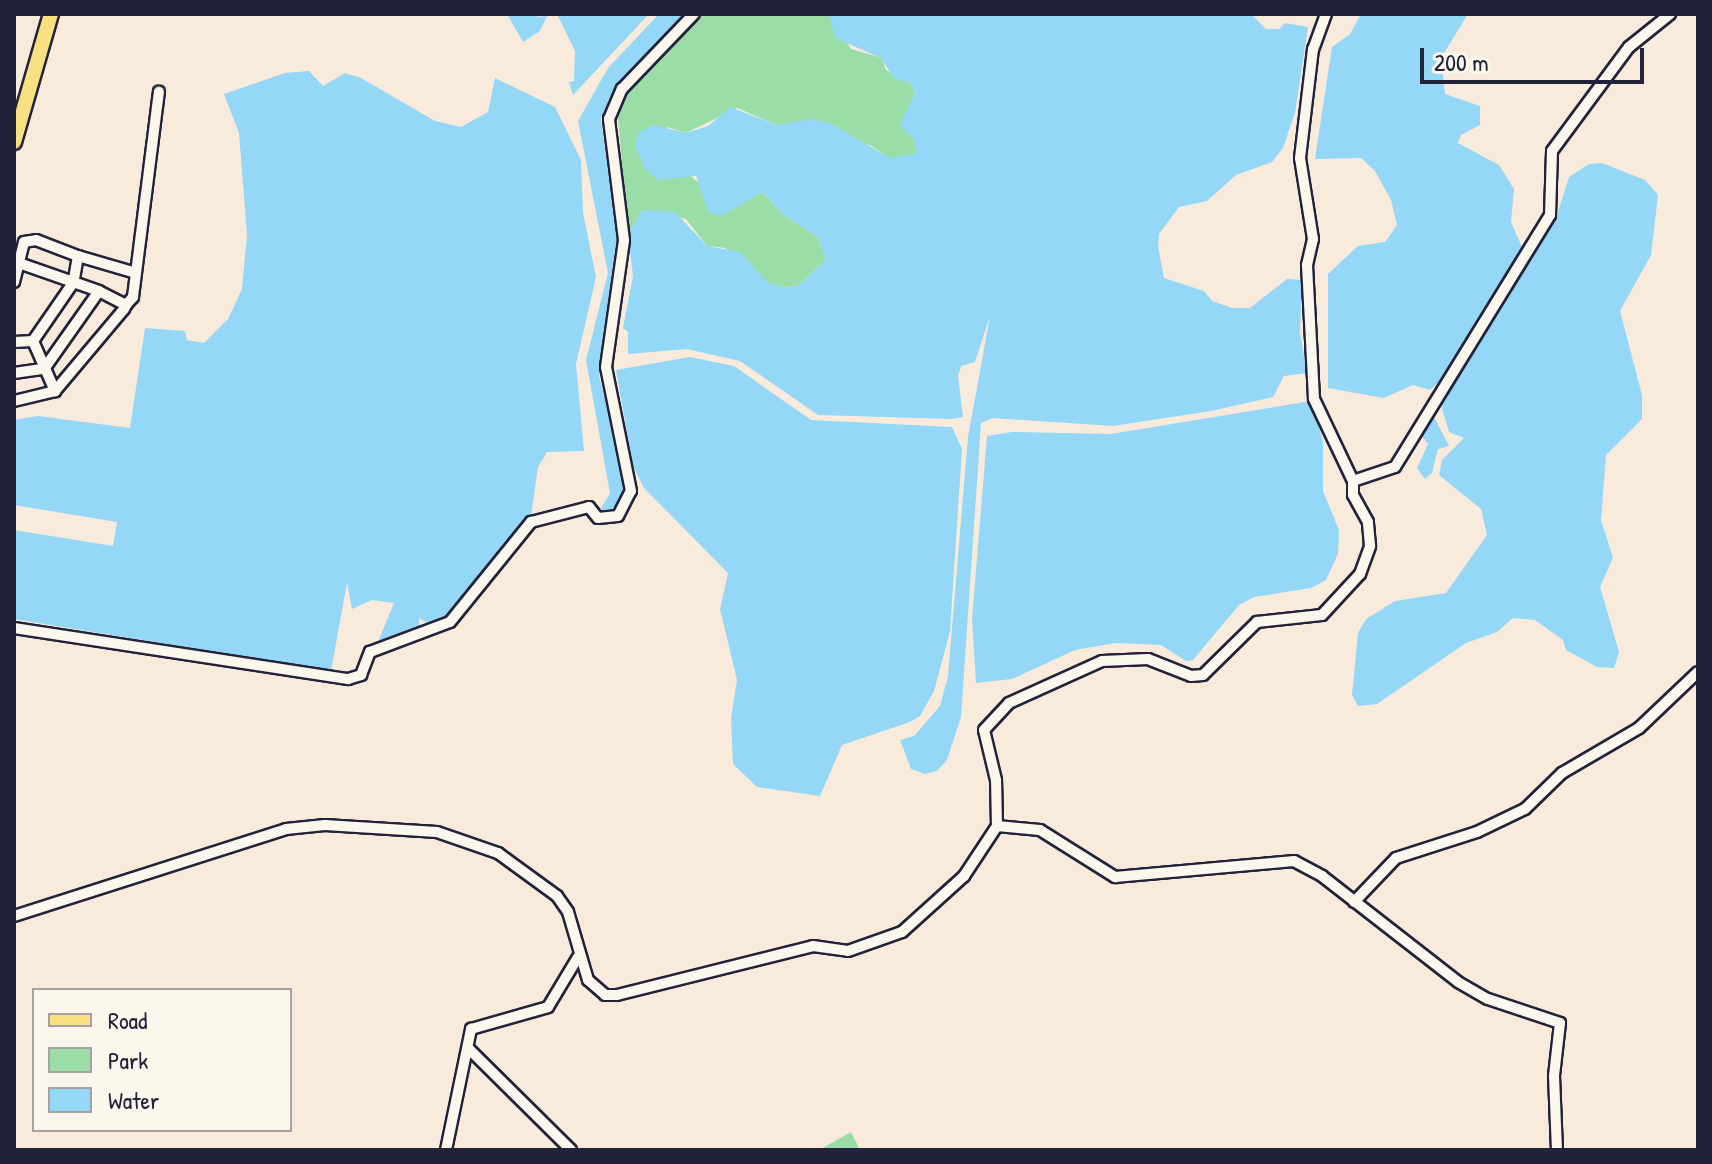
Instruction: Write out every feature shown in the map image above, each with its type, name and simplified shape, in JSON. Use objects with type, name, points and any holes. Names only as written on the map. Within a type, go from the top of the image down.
[{"type":"main road","points":[[14,142],[51,14]]},
{"type":"street","points":[[14,628],[348,679],[361,675],[370,652],[450,622],[531,522],[589,507],[598,518],[618,516],[631,491],[606,367],[624,240],[609,119],[622,89],[694,14]]},
{"type":"street","points":[[14,916],[286,829],[325,825],[437,832],[498,853],[557,896],[568,912],[578,957],[588,980],[605,995],[813,946],[848,951],[902,932],[964,876],[997,826],[996,780],[984,730],[1009,703],[1102,661],[1148,659],[1191,676],[1203,675],[1257,622],[1322,615],[1360,574],[1370,546],[1368,522],[1353,495],[1353,481],[1314,399],[1307,265],[1313,239],[1300,158],[1313,49],[1326,14]]},
{"type":"street","points":[[1353,481],[1395,467],[1550,215],[1552,151],[1629,47],[1670,14]]},
{"type":"street","points":[[14,401],[55,391],[133,297],[159,92]]},
{"type":"street","points":[[14,282],[24,242],[36,240],[136,273]]},
{"type":"street","points":[[33,341],[73,283],[78,256]]},
{"type":"street","points":[[19,263],[99,291],[126,305]]},
{"type":"street","points":[[14,373],[44,369],[99,291]]},
{"type":"street","points":[[14,342],[33,341]]},
{"type":"street","points":[[33,341],[55,391]]},
{"type":"street","points":[[1354,902],[1396,858],[1477,832],[1525,809],[1562,773],[1639,728],[1698,672]]},
{"type":"street","points":[[997,826],[1040,830],[1115,877],[1294,861],[1354,902],[1458,982],[1488,999],[1560,1023],[1554,1076],[1557,1150]]},
{"type":"street","points":[[446,1150],[471,1029],[548,1007],[578,957]]},
{"type":"street","points":[[468,1048],[571,1150]]},
{"type":"green space","points":[[700,14],[829,14],[851,49],[882,58],[886,70],[911,83],[915,93],[901,125],[916,143],[916,154],[907,158],[889,158],[870,145],[777,125],[737,108],[686,133],[667,127],[688,174],[704,187],[708,212],[763,192],[782,214],[818,237],[826,260],[800,284],[786,288],[768,283],[725,248],[707,246],[686,219],[643,210],[628,233],[618,118],[626,92]]},
{"type":"green space","points":[[851,1132],[860,1150],[819,1150]]},
{"type":"water","points":[[507,14],[547,16],[540,31],[523,42]]},
{"type":"water","points":[[557,14],[649,14],[573,95],[569,82],[574,81],[575,51]]},
{"type":"water","points":[[659,14],[688,14],[642,57],[611,95],[601,119],[622,272],[599,376],[629,491],[607,514],[601,508],[610,493],[586,360],[608,273],[578,121],[608,68]]},
{"type":"water","points":[[829,14],[1251,14],[1266,29],[1279,29],[1285,23],[1308,27],[1295,113],[1283,148],[1272,162],[1236,175],[1207,201],[1179,207],[1159,234],[1158,246],[1164,278],[1204,291],[1212,301],[1232,308],[1250,308],[1287,279],[1302,280],[1300,333],[1307,373],[1284,376],[1273,397],[1211,411],[1113,426],[992,418],[981,423],[961,717],[947,760],[937,771],[925,774],[911,769],[900,740],[914,736],[940,706],[948,676],[968,437],[990,316],[975,362],[961,366],[958,376],[963,417],[951,419],[818,415],[740,361],[687,349],[628,354],[628,332],[623,328],[633,276],[628,233],[643,210],[675,212],[707,246],[740,252],[768,283],[786,288],[800,284],[826,260],[818,237],[782,214],[763,192],[721,216],[708,212],[696,176],[658,180],[646,170],[635,146],[638,133],[653,125],[686,133],[708,126],[730,107],[777,125],[812,119],[832,124],[890,158],[916,154],[916,143],[900,125],[915,93],[911,83],[894,78],[881,58],[835,38]]},
{"type":"water","points":[[1361,14],[1468,14],[1441,58],[1445,94],[1480,106],[1480,125],[1461,135],[1458,143],[1499,165],[1514,189],[1511,222],[1522,247],[1440,381],[1430,390],[1413,385],[1384,398],[1328,388],[1328,274],[1358,246],[1385,242],[1397,225],[1391,200],[1375,171],[1361,158],[1315,159],[1332,47],[1350,34]]},
{"type":"water","points":[[309,71],[323,86],[345,73],[361,78],[435,121],[461,127],[488,112],[495,78],[555,107],[581,160],[583,213],[596,277],[576,364],[584,451],[547,452],[538,467],[531,516],[447,617],[429,624],[419,618],[420,628],[378,642],[394,603],[372,600],[352,609],[347,583],[331,671],[14,619],[14,530],[113,546],[117,522],[14,505],[14,420],[38,416],[130,428],[145,328],[185,331],[187,340],[204,343],[228,319],[242,289],[247,235],[239,133],[224,94],[285,73]]},
{"type":"water","points":[[1602,163],[1645,180],[1658,195],[1651,255],[1620,311],[1642,395],[1642,419],[1606,455],[1601,520],[1613,558],[1600,587],[1619,652],[1614,668],[1597,667],[1566,650],[1563,640],[1535,620],[1513,618],[1497,632],[1466,643],[1377,704],[1358,706],[1352,695],[1358,633],[1366,619],[1395,601],[1446,593],[1487,535],[1481,509],[1439,475],[1442,460],[1464,438],[1449,432],[1440,401],[1556,218],[1569,177],[1589,164]]},
{"type":"water","points":[[690,357],[734,366],[811,420],[952,427],[962,449],[950,631],[934,691],[920,716],[910,722],[842,745],[820,796],[757,787],[733,764],[731,718],[737,680],[720,609],[728,573],[644,488],[633,466],[616,370]]},
{"type":"water","points":[[1305,402],[1313,405],[1323,442],[1323,491],[1339,530],[1338,554],[1326,580],[1311,588],[1254,597],[1239,605],[1193,660],[1186,661],[1161,645],[1116,643],[1075,650],[1012,679],[976,683],[972,619],[987,436],[1012,432],[1111,434]]},
{"type":"water","points":[[1434,417],[1449,446],[1438,449],[1432,473],[1425,479],[1417,468],[1428,444],[1420,434]]}]
